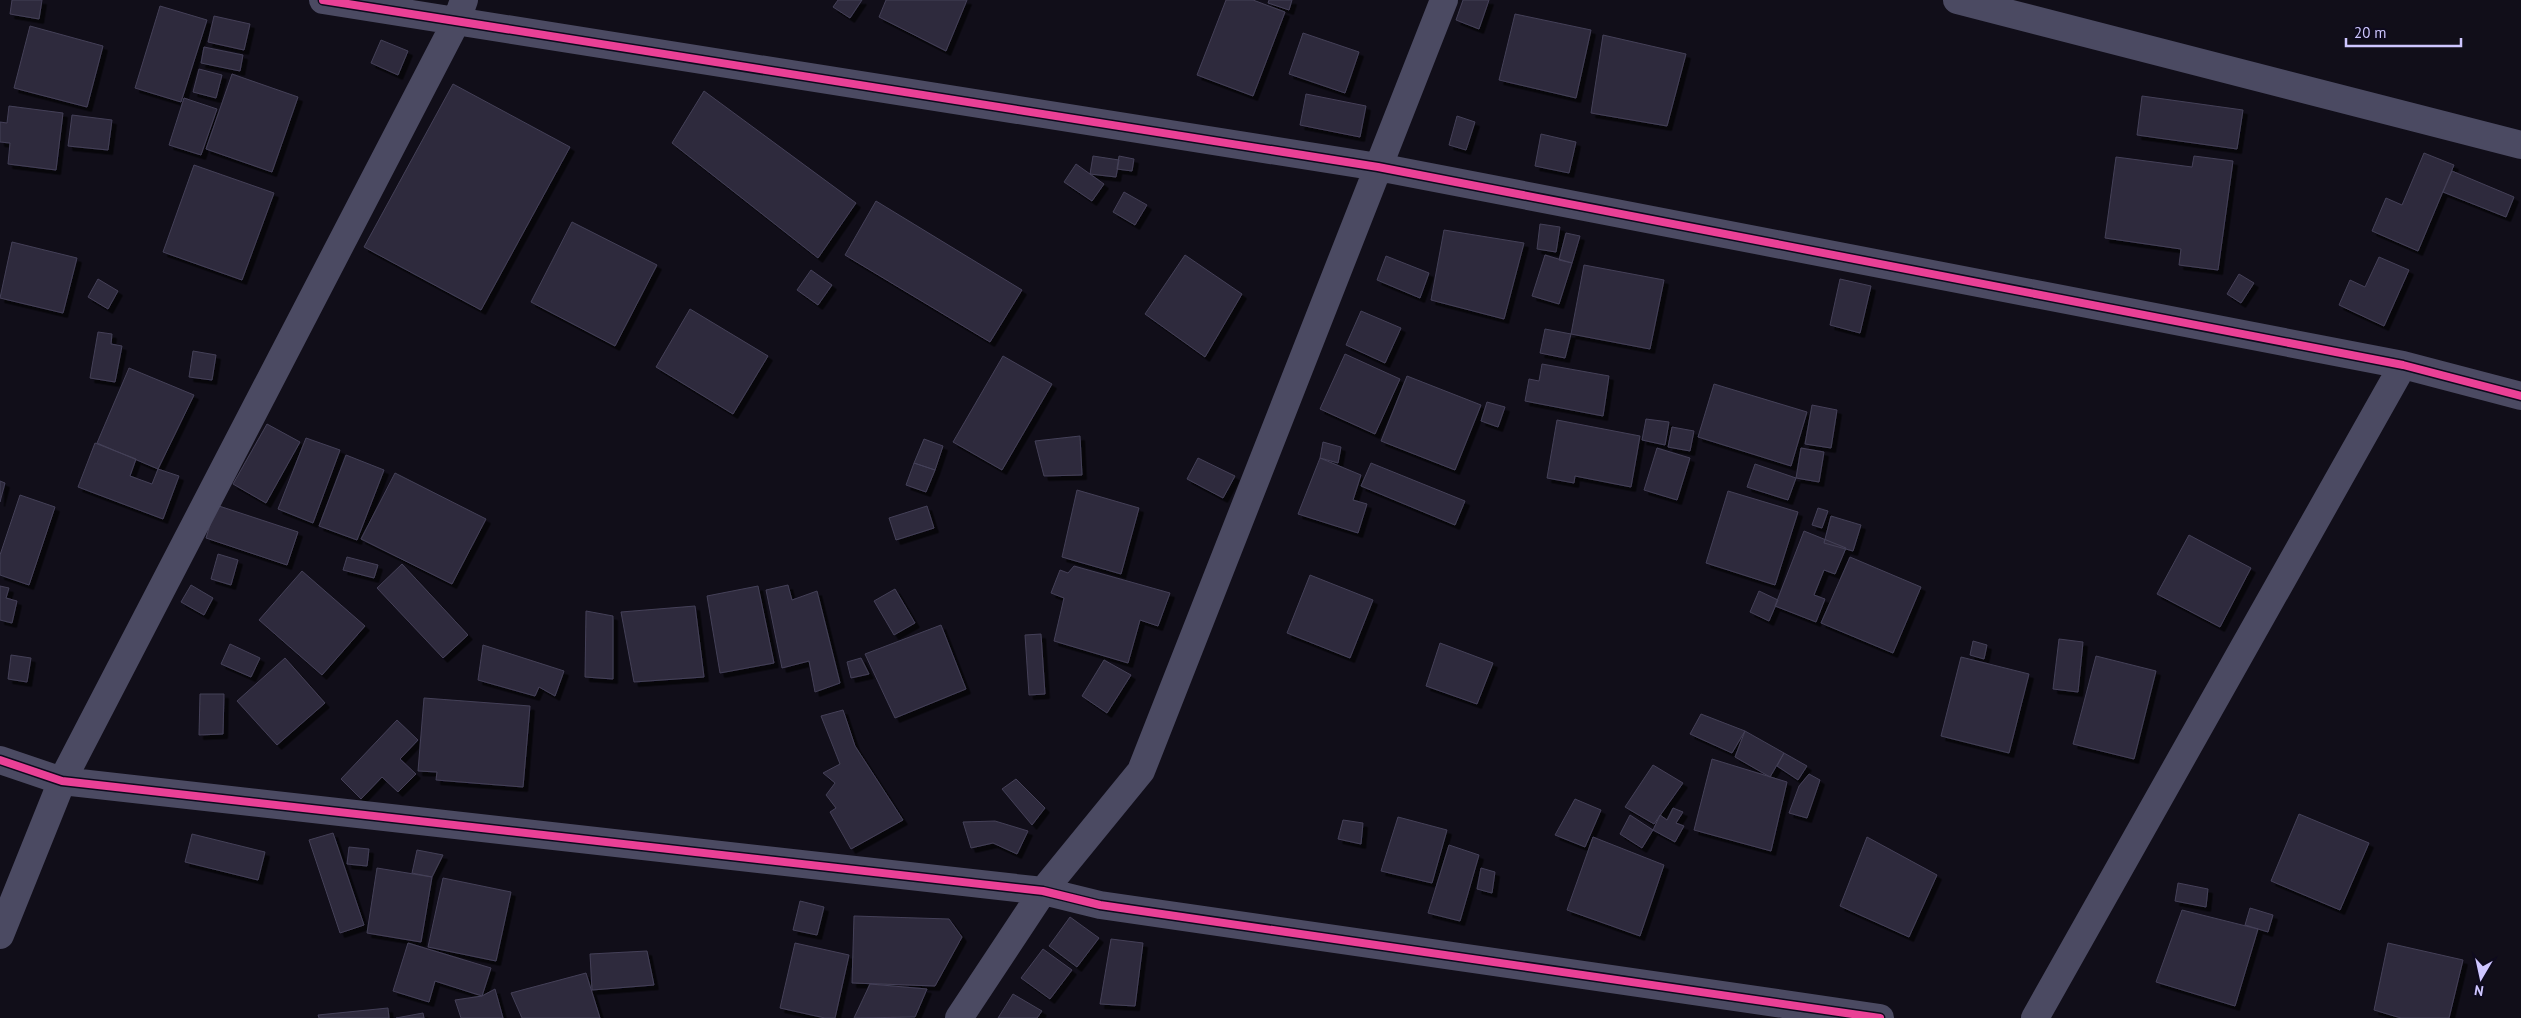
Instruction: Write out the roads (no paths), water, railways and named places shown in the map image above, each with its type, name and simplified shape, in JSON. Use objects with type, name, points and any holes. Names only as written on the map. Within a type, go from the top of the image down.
[{"type":"street","points":[[323,0],[460,10],[1378,167],[2403,365],[2521,396]]},
{"type":"street","points":[[959,1018],[1043,891],[1141,771],[1444,0]]},
{"type":"street","points":[[1957,0],[2521,145]]},
{"type":"street","points":[[0,935],[62,781],[460,10]]},
{"type":"street","points":[[2034,1018],[2403,365]]},
{"type":"street","points":[[0,760],[62,781],[1043,891],[1100,905],[1880,1018]]}]
